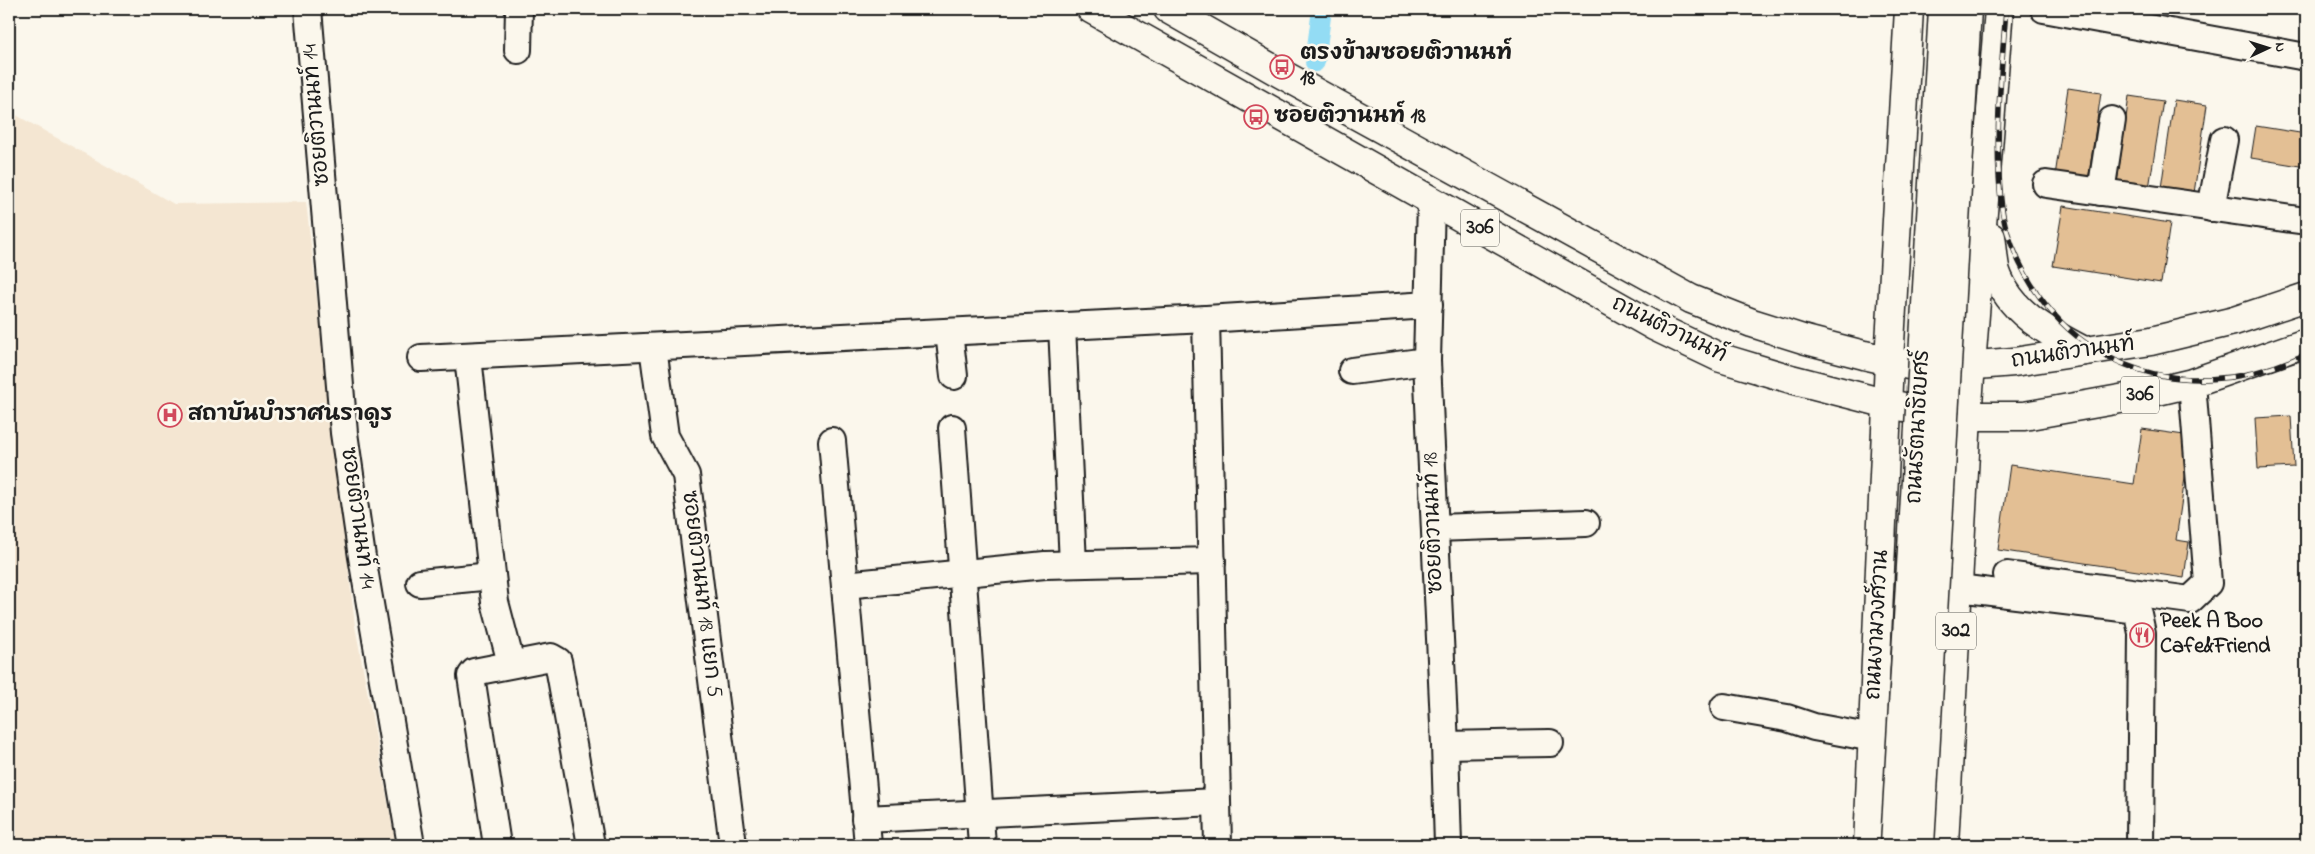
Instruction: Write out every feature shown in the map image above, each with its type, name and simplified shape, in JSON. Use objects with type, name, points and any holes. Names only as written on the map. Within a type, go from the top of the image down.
[{"type":"main road","name":"ถนนติวานนท์","points":[[1091,9],[1654,326],[1721,358],[1896,406],[1967,416],[2024,416],[2137,396],[2192,383],[2306,343]]},
{"type":"main road","name":"ถนนติวานนท์","points":[[1168,9],[1280,74],[1691,299],[1752,323],[1806,340],[1889,361],[1927,368],[1963,367],[2151,341],[2234,322],[2306,297]]},
{"type":"main road","name":"ถนนรัตนาธิเบศร์","points":[[1896,406],[1889,361],[1909,9]]},
{"type":"main road","points":[[1914,9],[1926,37],[1956,49],[1984,36],[1998,9]]},
{"type":"main road","name":"ถนนรัตนาธิเบศร์","points":[[1895,845],[1943,9]]},
{"type":"main road","name":"ถนนรัตนาธิเบศร์","points":[[1920,845],[1967,9]]},
{"type":"main road","name":"302","points":[[1944,845],[1967,416],[1963,367],[1986,168],[1998,9]]},
{"type":"main road","points":[[1896,406],[1927,368],[1936,346],[1946,186],[1955,166],[1966,149],[1990,124]]},
{"type":"main road","points":[[1986,168],[1996,270],[2007,296],[2043,329],[2084,351]]},
{"type":"main road","points":[[1880,610],[1904,583],[1915,562],[1930,435],[1937,413],[1963,367]]},
{"type":"main road","name":"ถนนงามวงศ์วาน","points":[[1868,845],[1880,610],[1896,406]]},
{"type":"street","name":"ซอยติวานนท์ 14","points":[[308,9],[344,433],[362,557],[411,845]]},
{"type":"street","points":[[518,50],[519,9]]},
{"type":"street","points":[[2044,9],[2306,57]]},
{"type":"street","points":[[2101,192],[2112,120]]},
{"type":"street","points":[[2211,208],[2224,140]]},
{"type":"street","points":[[2046,184],[2306,221]]},
{"type":"street","name":"ซอยติวานนท์ 18","points":[[1431,201],[1427,361],[1448,845]]},
{"type":"street","points":[[421,358],[1206,319],[1429,305]]},
{"type":"street","points":[[1206,319],[1218,845]]},
{"type":"street","points":[[1062,326],[1073,564]]},
{"type":"street","points":[[949,332],[954,376]]},
{"type":"street","name":"ซอยติวานนท์ 18 แยก 5","points":[[654,347],[665,436],[686,475],[734,845]]},
{"type":"street","points":[[468,357],[495,602],[511,663]]},
{"type":"street","points":[[1352,371],[1427,361]]},
{"type":"street","points":[[2007,575],[2190,600],[2208,583],[2192,383]]},
{"type":"street","points":[[952,428],[982,845]]},
{"type":"street","points":[[832,440],[868,845]]},
{"type":"street","points":[[1435,528],[1586,523]]},
{"type":"street","points":[[845,585],[1073,564],[1212,561]]},
{"type":"street","points":[[420,583],[492,576]]},
{"type":"street","points":[[1958,588],[2130,609],[2138,614],[2142,633],[2140,845]]},
{"type":"street","points":[[497,845],[470,680],[474,672],[511,663],[551,657],[558,662],[591,845]]},
{"type":"street","points":[[1724,707],[1787,718],[1814,728],[1873,738]]},
{"type":"street","points":[[1445,745],[1550,743]]},
{"type":"street","points":[[866,819],[1216,802]]},
{"type":"shaded area","name":"สถาบันบำราศนราดูร","points":[[9,111],[174,204],[306,202],[355,626],[396,845],[9,845]]},
{"type":"building","points":[[2068,88],[2101,93],[2088,181],[2055,176]]},
{"type":"building","points":[[2129,96],[2163,101],[2149,188],[2117,183]]},
{"type":"building","points":[[2174,100],[2207,105],[2194,193],[2161,188]]},
{"type":"building","points":[[2256,126],[2306,134],[2306,167],[2251,158]]},
{"type":"building","points":[[2063,206],[2170,223],[2161,283],[2053,266]]},
{"type":"building","points":[[2291,416],[2294,467],[2258,469],[2255,418]]},
{"type":"building","points":[[2142,429],[2191,436],[2176,540],[2189,542],[2184,578],[1998,550],[2010,465],[2134,484]]},
{"type":"waterway","points":[[1315,62],[1322,9]]},
{"type":"railway","points":[[2006,9],[1998,134],[2002,208],[2006,228],[2026,275],[2053,314],[2086,343],[2125,364],[2167,376],[2212,379],[2259,371],[2306,354]]},
{"type":"place","name":"ตรงข้ามซอยติวานนท์ 18","points":[[1282,67]]},
{"type":"place","name":"ซอยติวานนท์ 18","points":[[1256,117]]},
{"type":"place","name":"สถาบันบำราศนราดูร","points":[[170,415]]},
{"type":"place","name":"Peek A Boo Cafe&Friend","points":[[2142,635]]}]
